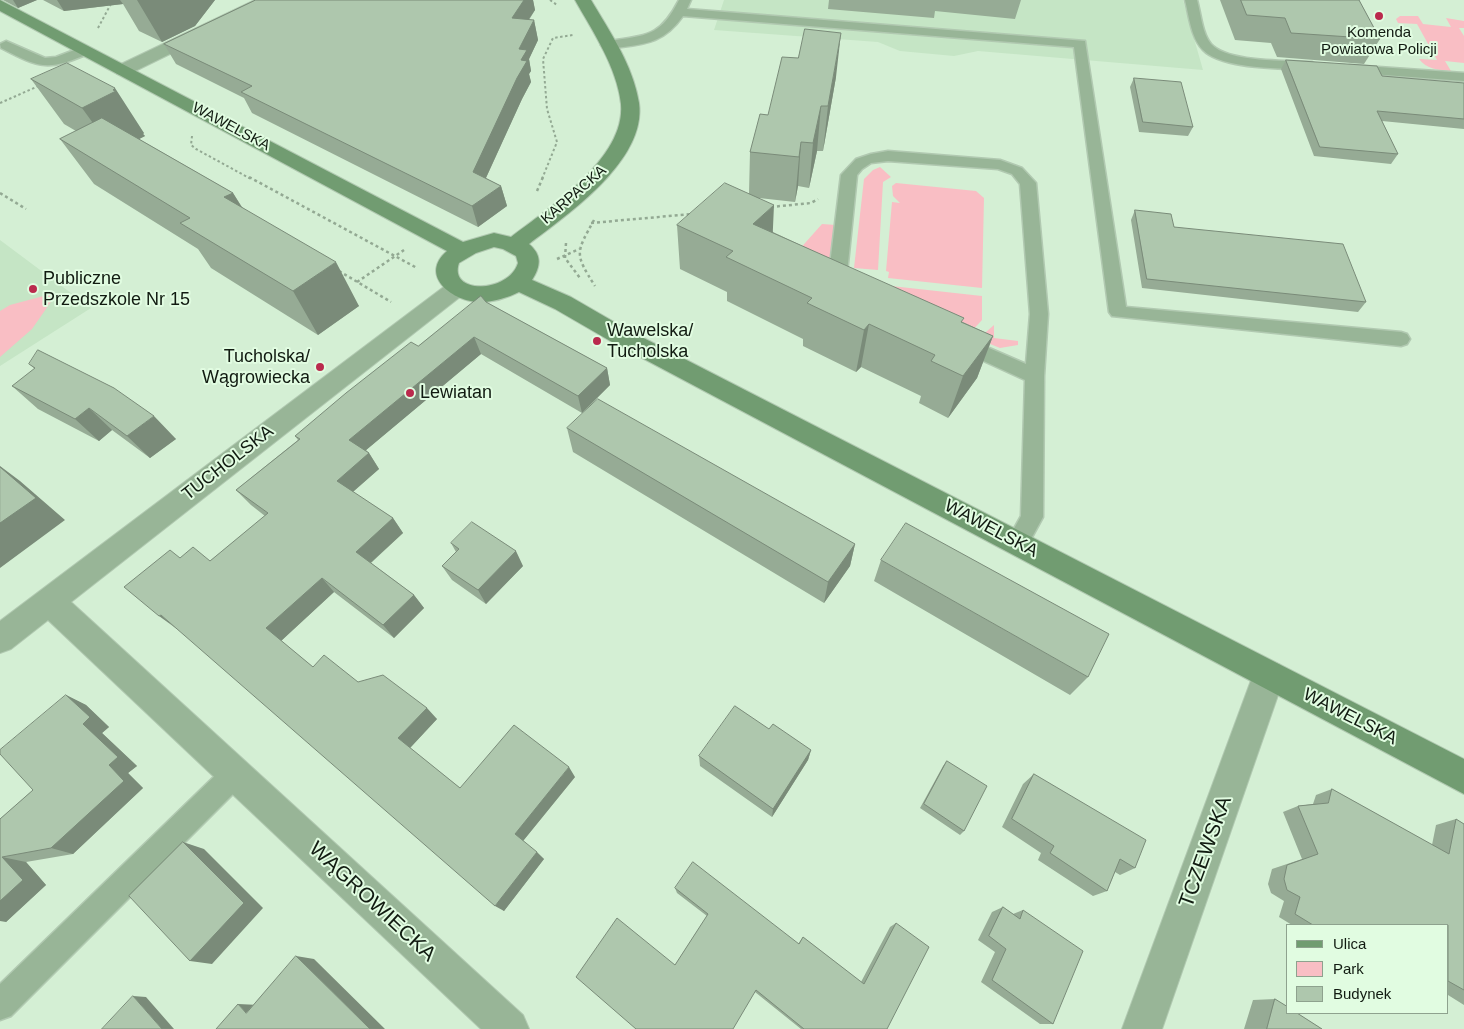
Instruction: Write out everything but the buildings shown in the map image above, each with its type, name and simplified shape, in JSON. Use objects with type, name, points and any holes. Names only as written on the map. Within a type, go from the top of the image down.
[{"type":"street","points":[[123,70],[268,0]]},
{"type":"street","name":"KARPACKA","points":[[515,244],[604,171],[620,150],[626,133],[630,104],[627,86],[608,45],[583,0]]},
{"type":"street","name":"WAWELSKA","points":[[0,5],[429,231],[460,250]]},
{"type":"street","points":[[494,240],[515,244],[524,250],[528,257],[529,265],[526,274],[508,288],[488,293],[468,292],[457,288],[450,282],[447,274],[448,266],[460,250],[471,245],[494,240]]},
{"type":"street","name":"WAWELSKA","points":[[518,282],[563,303],[620,336],[1464,777]]},
{"type":"street","name":"TUCHOLSKA","points":[[0,639],[457,288]]},
{"type":"street","name":"WĄGROWIECKA","points":[[49,600],[508,1029]]},
{"type":"street","name":"TCZEWSKA","points":[[1142,1029],[1269,676]]},
{"type":"lane","points":[[1190,0],[1199,33],[1208,49],[1230,60],[1464,77]]},
{"type":"lane","points":[[608,45],[644,40],[662,34],[668,30],[683,6],[1080,44],[1118,312],[1402,339]]},
{"type":"lane","points":[[6,45],[38,62],[46,64],[60,62],[85,50]]},
{"type":"lane","points":[[862,298],[845,285],[838,273],[849,175],[855,166],[869,158],[883,156],[1000,165],[1014,170],[1023,176],[1029,188],[1039,314],[1035,376],[1032,517],[1017,543]]},
{"type":"lane","points":[[944,335],[1035,376]]},
{"type":"lane","points":[[0,1005],[235,774]]},
{"type":"path","points":[[97,28],[113,0]]},
{"type":"path","points":[[550,0],[560,8]]},
{"type":"path","points":[[537,192],[557,142],[547,109],[543,59],[553,38],[574,34]]},
{"type":"path","points":[[192,129],[191,145],[419,269]]},
{"type":"path","points":[[767,208],[811,203],[835,189],[848,188]]},
{"type":"path","points":[[0,193],[26,209]]},
{"type":"path","points":[[587,224],[699,214]]},
{"type":"path","points":[[582,264],[579,257],[579,248],[596,217]]},
{"type":"path","points":[[357,282],[429,231]]},
{"type":"path","points":[[332,267],[416,318]]},
{"type":"shaded area","points":[[724,0],[1183,0],[1203,70],[978,51],[954,56],[900,51],[878,42],[714,30]]},
{"type":"shaded area","name":"Publiczne Przedszkole Nr 15","points":[[0,240],[91,308],[0,366]]},
{"type":"green space","points":[[1400,16],[1418,16],[1423,24],[1451,27],[1446,18],[1464,21],[1464,28],[1459,28],[1464,36],[1464,63],[1445,61],[1451,71],[1425,65],[1419,59],[1437,60],[1417,24],[1398,23],[1396,19]]},
{"type":"green space","points":[[880,167],[891,177],[883,182],[878,270],[854,268],[864,179],[873,170]]},
{"type":"green space","points":[[896,183],[976,191],[984,198],[982,288],[888,278],[889,272],[886,271],[892,202],[900,203],[893,196],[892,186]]},
{"type":"green space","points":[[822,224],[836,225],[828,280],[789,261]]},
{"type":"green space","points":[[855,282],[982,296],[982,320],[969,334]]},
{"type":"green space","points":[[51,294],[55,296],[32,329],[0,357],[0,311],[10,305]]},
{"type":"green space","points":[[994,325],[994,338],[1018,341],[1018,345],[1000,348],[978,339]]},
{"type":"place","name":"Komenda Powiatowa Policji","points":[[1379,16]]},
{"type":"place","name":"Publiczne Przedszkole Nr 15","points":[[33,289]]},
{"type":"place","name":"Wawelska/ Tucholska","points":[[597,341]]},
{"type":"place","name":"Tucholska/ Wągrowiecka","points":[[320,367]]},
{"type":"place","name":"Lewiatan","points":[[410,393]]}]
